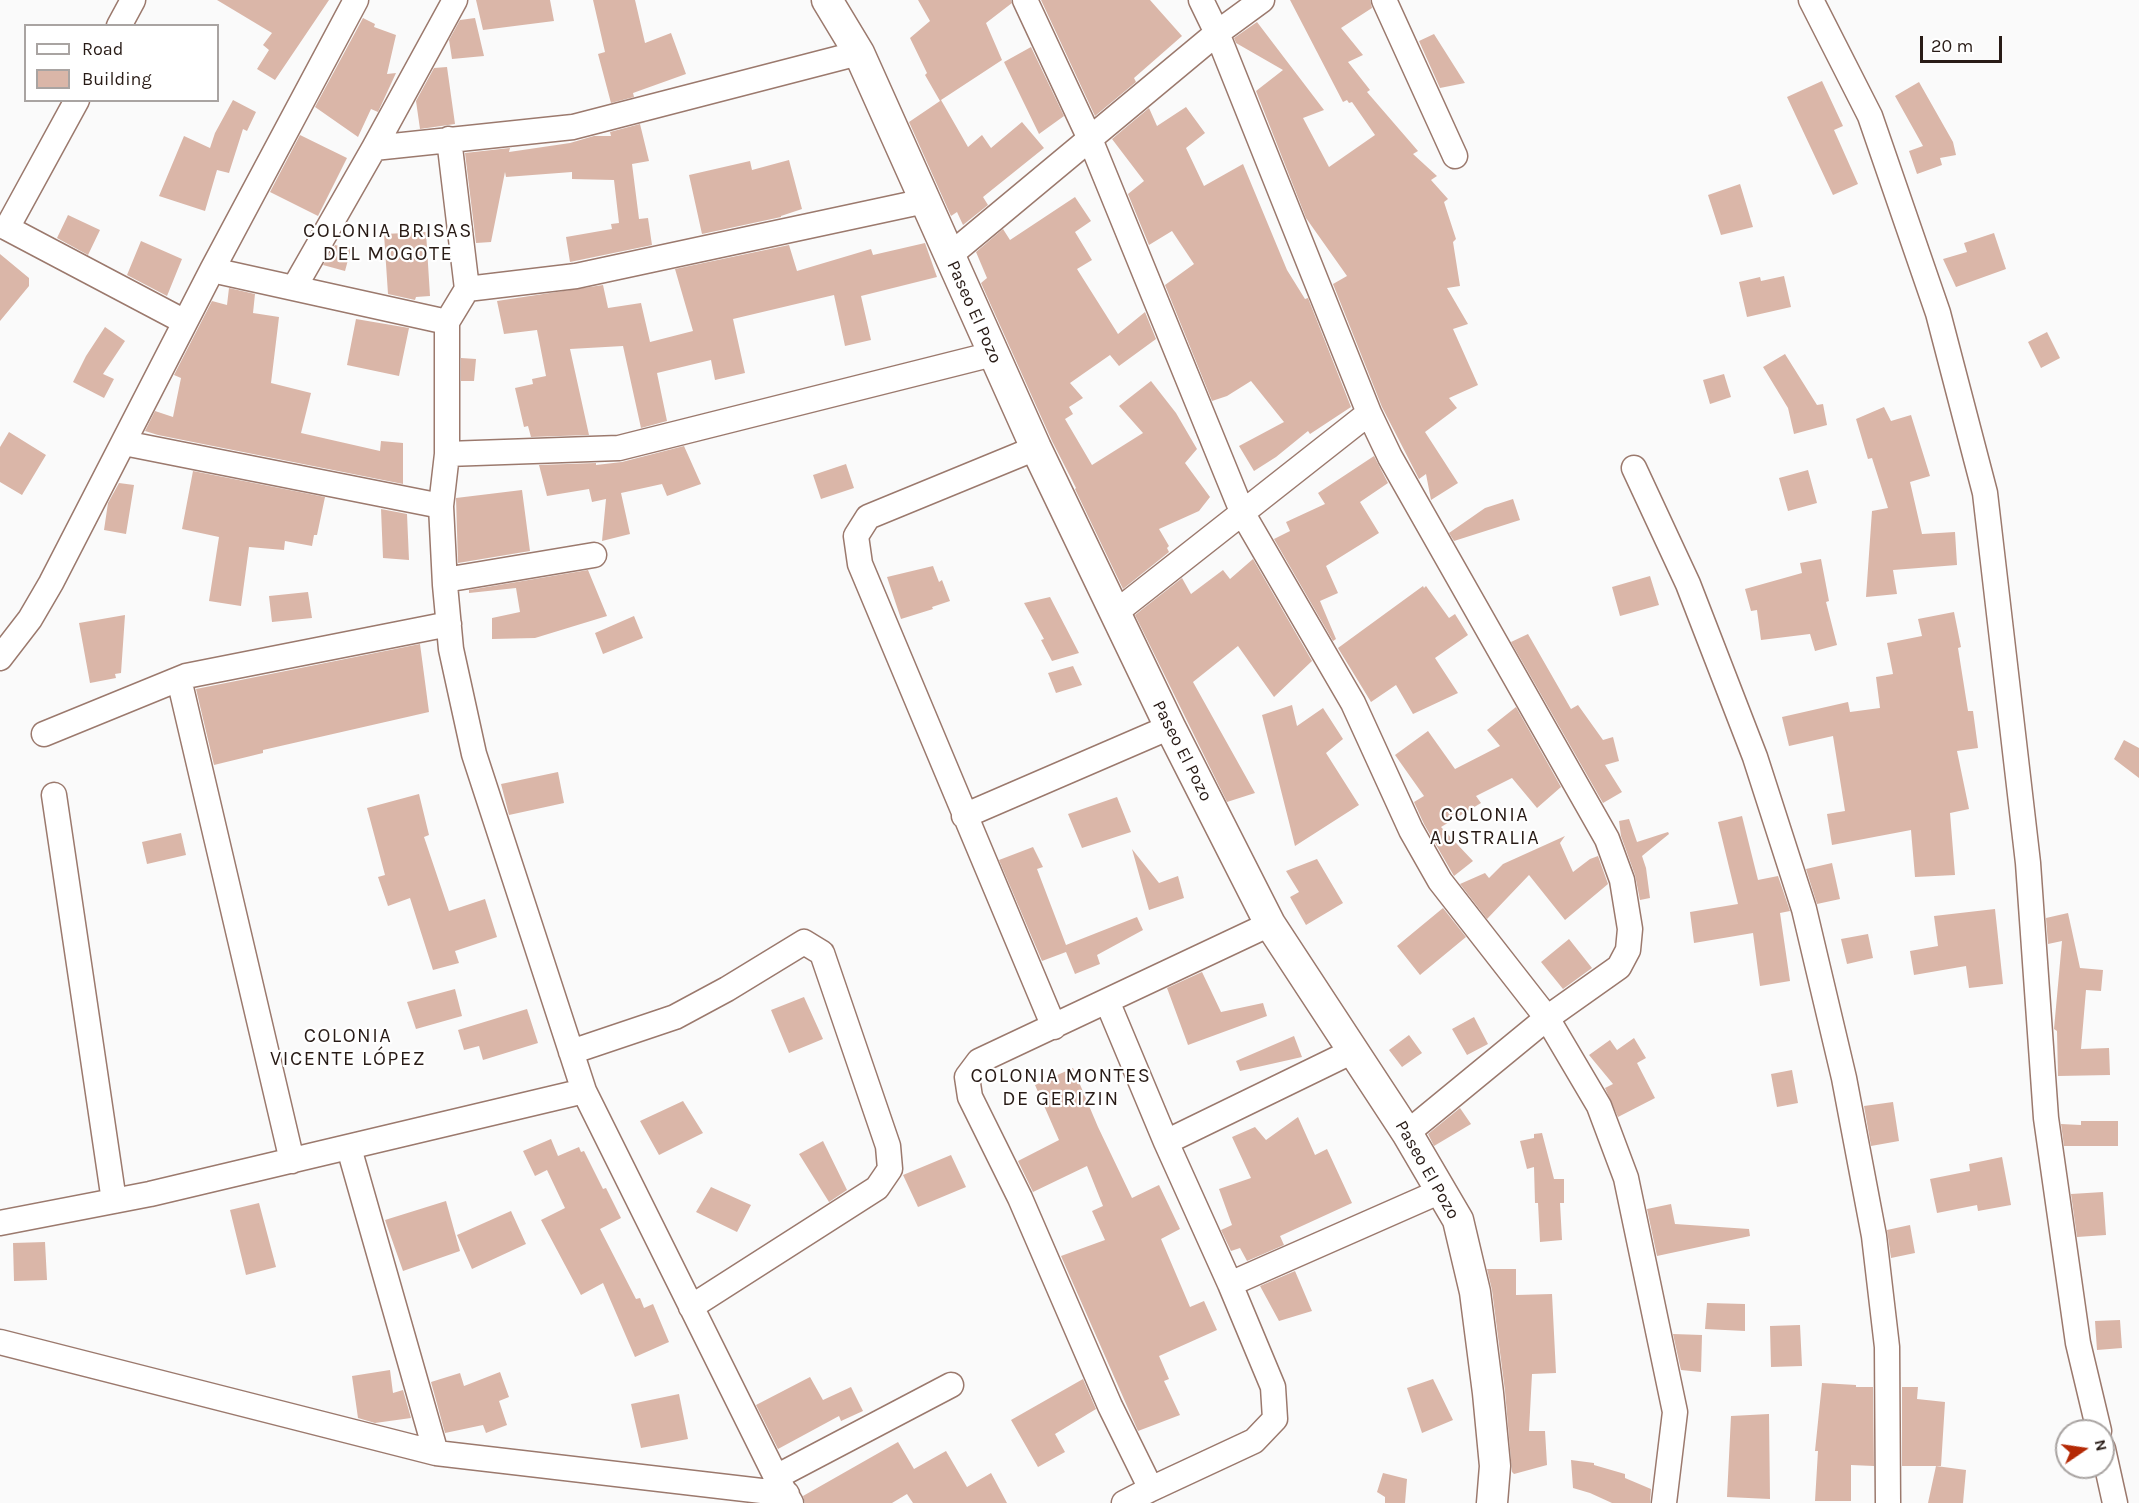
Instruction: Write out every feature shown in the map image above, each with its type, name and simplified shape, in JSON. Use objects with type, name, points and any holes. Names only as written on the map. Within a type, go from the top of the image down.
[{"type":"street","points":[[120,24],[133,0]]},
{"type":"street","points":[[0,658],[30,619],[51,583],[212,270],[356,0]]},
{"type":"street","points":[[294,288],[455,0]]},
{"type":"street","name":"Paseo El Pozo","points":[[827,0],[859,53],[1036,448],[1170,727],[1270,924],[1407,1133],[1458,1220],[1475,1292],[1495,1466],[1492,1503]]},
{"type":"street","points":[[1025,0],[1090,139],[1243,514],[1353,703],[1411,830],[1440,881],[1547,1018],[1599,1106],[1626,1178],[1675,1412],[1664,1503]]},
{"type":"street","points":[[1201,0],[1217,33],[1369,413],[1396,468],[1607,839],[1622,880],[1630,929],[1628,950],[1619,967],[1547,1018],[1407,1133]]},
{"type":"street","points":[[949,256],[1217,33],[1262,0]]},
{"type":"street","points":[[1384,0],[1455,156]]},
{"type":"street","points":[[1811,0],[1870,116],[1938,313],[1985,493],[2028,862],[2046,1118],[2078,1342],[2096,1419]]},
{"type":"street","points":[[374,148],[573,127],[859,53]]},
{"type":"street","points":[[76,102],[2,229],[185,322]]},
{"type":"street","points":[[449,139],[467,289],[447,322],[447,454],[441,506],[451,649],[474,754],[584,1091],[785,1491]]},
{"type":"street","points":[[467,289],[576,276],[925,201]]},
{"type":"street","points":[[212,270],[447,322]]},
{"type":"street","points":[[447,454],[619,448],[993,354]]},
{"type":"street","points":[[1115,613],[1369,413]]},
{"type":"street","points":[[124,443],[441,506]]},
{"type":"street","points":[[1036,448],[868,517],[856,536],[860,564],[1054,1027]]},
{"type":"street","points":[[1634,468],[1693,594],[1755,757],[1804,909],[1844,1078],[1874,1236],[1887,1347],[1888,1503]]},
{"type":"street","points":[[445,580],[594,555]]},
{"type":"street","points":[[44,734],[178,679],[449,624]]},
{"type":"street","points":[[178,679],[292,1161]]},
{"type":"street","points":[[964,816],[1170,727]]},
{"type":"street","points":[[54,795],[114,1201]]},
{"type":"street","points":[[1151,1489],[1110,1406],[1020,1198],[970,1097],[968,1077],[979,1061],[1270,924]]},
{"type":"street","points":[[571,1052],[675,1017],[727,989],[804,942],[822,953],[888,1146],[890,1169],[877,1188],[691,1307]]},
{"type":"street","points":[[1107,1001],[1273,1387],[1275,1419],[1254,1441],[1124,1503]]},
{"type":"street","points":[[1166,1142],[1353,1051]]},
{"type":"street","points":[[0,1223],[114,1201],[292,1161],[584,1091]]},
{"type":"street","points":[[349,1148],[436,1453]]},
{"type":"street","points":[[1230,1284],[1441,1191]]},
{"type":"street","points":[[0,1342],[436,1453],[785,1491],[951,1385]]},
{"type":"street","points":[[2110,1479],[2115,1503]]},
{"type":"building","points":[[217,0],[329,0],[275,80],[257,69],[269,50],[263,45],[272,33]]},
{"type":"building","points":[[476,0],[550,0],[554,21],[483,30]]},
{"type":"building","points":[[593,0],[635,0],[645,43],[671,33],[686,74],[633,93],[634,97],[611,103],[598,54],[605,52]]},
{"type":"building","points":[[918,0],[1011,0],[1012,3],[986,23],[1002,60],[941,100],[968,147],[982,135],[991,148],[1022,122],[1044,148],[983,197],[988,205],[963,225],[957,212],[951,216],[909,122],[940,101],[925,75],[927,73],[910,38],[930,21]]},
{"type":"building","points":[[1041,0],[1150,0],[1182,36],[1134,78],[1136,82],[1095,116]]},
{"type":"building","points":[[1290,0],[1370,0],[1372,8],[1341,28],[1363,55],[1348,62],[1370,90],[1367,92],[1418,151],[1413,154],[1437,176],[1431,180],[1448,199],[1444,202],[1456,239],[1453,242],[1460,286],[1447,288],[1468,324],[1453,329],[1478,385],[1449,398],[1457,408],[1425,432],[1458,483],[1431,500],[1426,474],[1419,479],[1382,407],[1333,284],[1347,276],[1306,218],[1256,91],[1283,70],[1236,43],[1234,38],[1257,22],[1324,110],[1303,118],[1329,167],[1375,135],[1352,102],[1349,103],[1347,100],[1343,102]]},
{"type":"building","points":[[363,18],[375,24],[374,27],[396,35],[387,74],[396,73],[378,112],[371,109],[358,137],[315,107]]},
{"type":"building","points":[[475,18],[484,56],[452,59],[449,40],[460,20]]},
{"type":"building","points":[[1434,34],[1465,83],[1440,88],[1419,41]]},
{"type":"building","points":[[1031,47],[1064,116],[1039,134],[1004,62]]},
{"type":"building","points":[[447,67],[455,124],[420,129],[416,101],[434,68]]},
{"type":"building","points":[[1822,81],[1843,126],[1834,130],[1858,184],[1833,195],[1787,97]]},
{"type":"building","points":[[1919,82],[1953,142],[1956,155],[1940,158],[1942,165],[1917,174],[1909,151],[1923,146],[1895,96]]},
{"type":"building","points":[[233,100],[256,112],[247,131],[243,129],[229,173],[217,170],[205,211],[159,196],[184,136],[210,148],[215,133]]},
{"type":"building","points":[[1186,107],[1205,133],[1186,148],[1204,186],[1243,164],[1287,270],[1305,299],[1308,298],[1351,407],[1310,434],[1308,431],[1276,457],[1254,471],[1239,446],[1284,422],[1251,381],[1227,396],[1212,401],[1165,285],[1194,264],[1172,231],[1149,245],[1128,194],[1144,181],[1112,139],[1149,108],[1157,126]]},
{"type":"building","points":[[640,124],[649,161],[632,164],[639,219],[648,218],[652,245],[570,262],[566,237],[612,229],[611,224],[619,223],[614,180],[572,179],[572,172],[506,177],[505,172],[491,242],[476,243],[465,153],[510,148],[509,152],[570,143],[594,136],[611,136],[610,132]]},
{"type":"building","points":[[300,135],[347,158],[318,216],[270,192]]},
{"type":"building","points":[[789,160],[802,209],[781,217],[702,234],[689,175],[750,161],[752,170]]},
{"type":"building","points":[[1740,184],[1753,227],[1721,235],[1708,195]]},
{"type":"building","points":[[1075,197],[1091,221],[1075,232],[1092,260],[1077,269],[1118,334],[1145,312],[1156,339],[1119,366],[1110,355],[1070,383],[1083,398],[1069,407],[1073,414],[1065,419],[1092,465],[1143,433],[1119,406],[1151,381],[1176,413],[1197,449],[1185,463],[1210,497],[1199,511],[1159,529],[1169,546],[1167,548],[1169,552],[1123,589],[1052,441],[981,283],[987,278],[976,252],[1003,229],[1010,240]]},
{"type":"building","points":[[68,215],[100,230],[88,255],[57,238]]},
{"type":"building","points":[[426,232],[430,296],[416,297],[415,300],[388,294],[384,234]]},
{"type":"building","points":[[1994,233],[2006,269],[1956,287],[1943,259],[1967,252],[1964,243]]},
{"type":"building","points":[[141,241],[182,259],[167,296],[127,275]]},
{"type":"building","points":[[925,243],[937,277],[861,296],[871,340],[845,346],[834,295],[733,319],[745,373],[715,380],[711,360],[657,373],[667,421],[641,428],[623,346],[570,349],[589,435],[531,437],[528,426],[524,427],[515,388],[533,384],[532,379],[546,376],[537,330],[504,334],[497,301],[603,285],[608,308],[641,303],[650,342],[693,331],[675,269],[789,245],[797,271],[871,249],[873,255]]},
{"type":"building","points":[[335,245],[351,249],[345,271],[323,265]]},
{"type":"building","points":[[0,254],[29,278],[29,286],[0,321]]},
{"type":"building","points":[[1784,276],[1791,307],[1747,317],[1739,282],[1760,277],[1761,281]]},
{"type":"building","points":[[229,288],[255,294],[253,313],[279,317],[271,383],[311,393],[301,433],[380,451],[381,441],[403,443],[403,484],[145,431],[155,411],[173,417],[181,378],[174,375],[212,301],[227,305]]},
{"type":"building","points":[[356,319],[409,328],[399,376],[347,365]]},
{"type":"building","points":[[105,327],[125,341],[103,374],[114,379],[104,398],[73,382],[86,356]]},
{"type":"building","points":[[2047,332],[2060,358],[2041,368],[2028,342]]},
{"type":"building","points":[[1785,354],[1817,405],[1823,404],[1827,425],[1794,434],[1788,408],[1763,367]]},
{"type":"building","points":[[461,358],[476,359],[474,381],[461,381]]},
{"type":"building","points":[[1724,374],[1731,397],[1710,404],[1703,380]]},
{"type":"building","points":[[1884,407],[1891,421],[1911,415],[1930,476],[1910,482],[1922,534],[1955,532],[1957,565],[1893,570],[1897,594],[1866,597],[1872,511],[1888,508],[1872,458],[1868,459],[1856,419]]},
{"type":"building","points":[[9,432],[46,455],[22,495],[0,482],[0,447]]},
{"type":"building","points":[[684,446],[701,484],[667,496],[662,484],[621,493],[630,534],[602,541],[606,499],[592,502],[589,489],[547,496],[539,465],[596,463],[596,465],[622,462]]},
{"type":"building","points":[[1374,456],[1388,483],[1360,502],[1379,533],[1326,566],[1338,593],[1320,601],[1336,639],[1333,641],[1274,539],[1290,531],[1286,522],[1325,504],[1318,493]]},
{"type":"building","points":[[846,464],[854,488],[821,499],[813,475]]},
{"type":"building","points":[[1808,470],[1817,503],[1788,511],[1779,478]]},
{"type":"building","points":[[193,471],[325,497],[317,535],[314,535],[312,546],[285,541],[284,550],[249,547],[241,606],[209,601],[219,537],[182,529]]},
{"type":"building","points":[[119,483],[134,485],[126,534],[104,530],[108,503]]},
{"type":"building","points":[[522,490],[530,551],[458,563],[456,498]]},
{"type":"building","points":[[1513,499],[1520,520],[1454,541],[1449,533],[1485,508]]},
{"type":"building","points":[[381,509],[407,514],[409,560],[383,558]]},
{"type":"building","points":[[1253,559],[1312,661],[1274,697],[1238,646],[1193,682],[1255,793],[1227,802],[1135,615],[1182,578],[1191,594],[1223,570],[1230,579]]},
{"type":"building","points":[[1821,559],[1829,601],[1826,602],[1837,645],[1815,651],[1810,634],[1761,640],[1757,610],[1751,611],[1745,589],[1802,573],[1800,563]]},
{"type":"building","points":[[933,566],[939,582],[942,580],[950,601],[901,619],[887,577]]},
{"type":"building","points":[[588,570],[607,616],[535,638],[492,639],[492,618],[520,612],[516,588],[469,593],[469,590]]},
{"type":"building","points":[[1650,576],[1659,605],[1620,616],[1612,587]]},
{"type":"building","points":[[1423,586],[1424,588],[1426,586],[1449,618],[1455,614],[1468,635],[1435,658],[1458,693],[1413,714],[1396,685],[1371,702],[1338,648]]},
{"type":"building","points":[[308,592],[312,618],[272,622],[269,596]]},
{"type":"building","points":[[1050,597],[1079,653],[1052,661],[1041,640],[1044,639],[1024,603]]},
{"type":"building","points":[[1954,612],[1961,647],[1958,648],[1968,711],[1973,711],[1978,748],[1957,751],[1969,809],[1950,813],[1955,875],[1915,877],[1911,830],[1832,845],[1827,814],[1845,811],[1833,736],[1789,746],[1782,717],[1848,702],[1850,712],[1880,708],[1876,677],[1893,674],[1887,643],[1922,636],[1918,619]]},
{"type":"building","points":[[125,615],[121,673],[115,674],[116,678],[90,683],[79,623]]},
{"type":"building","points":[[634,616],[643,638],[603,654],[595,633]]},
{"type":"building","points":[[1528,634],[1571,709],[1578,705],[1603,740],[1613,737],[1619,761],[1605,765],[1622,792],[1603,803],[1511,642]]},
{"type":"building","points":[[420,644],[429,712],[263,750],[263,753],[214,765],[196,689]]},
{"type":"building","points":[[1073,666],[1082,685],[1056,693],[1048,673]]},
{"type":"building","points":[[1292,705],[1297,726],[1323,708],[1343,739],[1326,753],[1359,805],[1295,846],[1262,715]]},
{"type":"building","points":[[1516,707],[1561,787],[1537,808],[1512,778],[1476,796],[1481,803],[1441,827],[1473,861],[1454,876],[1414,802],[1424,796],[1395,755],[1428,731],[1455,769],[1500,746],[1487,730]]},
{"type":"building","points":[[2124,740],[2139,748],[2139,778],[2114,759]]},
{"type":"building","points":[[558,772],[564,803],[509,815],[501,784]]},
{"type":"building","points":[[419,794],[429,835],[424,837],[449,911],[485,899],[497,937],[455,951],[459,963],[433,970],[410,898],[388,906],[378,877],[385,875],[367,808]]},
{"type":"building","points":[[1117,797],[1131,832],[1082,848],[1068,814]]},
{"type":"building","points":[[1742,816],[1758,880],[1778,876],[1790,911],[1780,913],[1790,981],[1760,986],[1753,933],[1694,943],[1690,912],[1738,904],[1718,822]]},
{"type":"building","points":[[1629,819],[1637,842],[1668,832],[1669,834],[1642,856],[1650,898],[1640,900],[1635,875],[1621,836],[1619,821]]},
{"type":"building","points":[[181,833],[186,855],[147,864],[142,842]]},
{"type":"building","points":[[1565,836],[1560,843],[1573,872],[1598,856],[1608,884],[1565,920],[1529,875],[1487,919],[1460,884],[1485,873],[1489,878],[1503,864]]},
{"type":"building","points":[[1033,847],[1043,867],[1037,869],[1066,945],[1137,917],[1143,930],[1097,955],[1100,964],[1075,974],[1066,952],[1042,961],[999,860]]},
{"type":"building","points":[[1132,849],[1159,883],[1178,876],[1184,898],[1149,910]]},
{"type":"building","points":[[1317,859],[1343,903],[1306,925],[1290,897],[1299,892],[1286,871]]},
{"type":"building","points":[[1832,863],[1840,899],[1817,904],[1806,869]]},
{"type":"building","points":[[1443,908],[1466,937],[1420,975],[1397,946]]},
{"type":"building","points":[[1995,909],[2003,984],[1969,988],[1966,966],[1914,975],[1910,951],[1938,946],[1934,916]]},
{"type":"building","points":[[2068,913],[2080,968],[2103,970],[2101,991],[2086,990],[2081,1049],[2109,1048],[2110,1075],[2058,1076],[2057,1031],[2054,1029],[2062,941],[2048,944],[2046,918]]},
{"type":"building","points":[[1868,934],[1873,958],[1847,964],[1841,939]]},
{"type":"building","points":[[1569,939],[1592,968],[1563,989],[1541,962]]},
{"type":"building","points":[[1202,972],[1221,1012],[1263,1003],[1267,1016],[1188,1045],[1167,988]]},
{"type":"building","points":[[455,989],[462,1016],[416,1029],[407,1002]]},
{"type":"building","points":[[804,997],[823,1039],[789,1053],[771,1010]]},
{"type":"building","points":[[527,1009],[538,1043],[483,1060],[479,1046],[464,1050],[458,1030]]},
{"type":"building","points":[[1474,1017],[1488,1044],[1467,1055],[1452,1029]]},
{"type":"building","points":[[1409,1035],[1422,1053],[1402,1067],[1389,1050]]},
{"type":"building","points":[[1294,1036],[1302,1057],[1240,1071],[1236,1061]]},
{"type":"building","points":[[1634,1038],[1646,1058],[1637,1063],[1655,1098],[1618,1117],[1605,1088],[1613,1084],[1589,1055],[1610,1040],[1617,1050]]},
{"type":"building","points":[[1073,1068],[1132,1198],[1159,1185],[1180,1229],[1161,1239],[1190,1307],[1204,1301],[1217,1330],[1159,1356],[1169,1379],[1164,1381],[1180,1415],[1138,1431],[1061,1256],[1105,1240],[1092,1211],[1103,1206],[1087,1166],[1033,1192],[1018,1161],[1059,1140],[1035,1085]]},
{"type":"building","points":[[1792,1070],[1798,1103],[1777,1107],[1771,1074]]},
{"type":"building","points":[[683,1101],[703,1133],[659,1155],[640,1121]]},
{"type":"building","points":[[1893,1102],[1899,1141],[1871,1146],[1864,1106]]},
{"type":"building","points":[[1460,1108],[1471,1124],[1434,1146],[1428,1134]]},
{"type":"building","points":[[1298,1117],[1315,1155],[1327,1149],[1352,1203],[1280,1236],[1284,1245],[1247,1261],[1240,1248],[1231,1251],[1221,1230],[1232,1225],[1219,1189],[1251,1178],[1232,1137],[1255,1127],[1266,1140]]},
{"type":"building","points":[[2081,1121],[2118,1121],[2118,1146],[2064,1146],[2061,1124],[2081,1125]]},
{"type":"building","points":[[1542,1133],[1554,1179],[1564,1179],[1564,1203],[1560,1203],[1562,1240],[1540,1242],[1538,1203],[1535,1203],[1534,1167],[1527,1169],[1520,1141],[1534,1138],[1534,1134]]},
{"type":"building","points":[[551,1139],[558,1156],[579,1147],[581,1152],[584,1151],[603,1189],[606,1188],[621,1218],[600,1229],[636,1299],[640,1298],[644,1308],[653,1304],[669,1342],[635,1357],[603,1283],[581,1295],[541,1220],[565,1208],[547,1170],[535,1176],[523,1151]]},
{"type":"building","points":[[823,1141],[847,1190],[829,1202],[799,1154]]},
{"type":"building","points":[[951,1155],[966,1187],[918,1207],[903,1175]]},
{"type":"building","points":[[2002,1157],[2011,1205],[1978,1211],[1977,1205],[1937,1213],[1930,1179],[1970,1171],[1969,1164]]},
{"type":"building","points":[[711,1187],[751,1205],[737,1232],[696,1212]]},
{"type":"building","points":[[2103,1192],[2106,1235],[2077,1237],[2071,1194]]},
{"type":"building","points":[[446,1201],[460,1251],[403,1271],[385,1220]]},
{"type":"building","points":[[259,1203],[276,1267],[246,1275],[230,1210]]},
{"type":"building","points":[[1671,1204],[1675,1224],[1749,1229],[1750,1236],[1657,1256],[1647,1209]]},
{"type":"building","points":[[511,1211],[526,1244],[472,1269],[457,1235]]},
{"type":"building","points":[[1910,1225],[1915,1253],[1891,1258],[1887,1230]]},
{"type":"building","points":[[45,1242],[47,1280],[14,1281],[13,1243]]},
{"type":"building","points":[[1487,1269],[1516,1269],[1516,1295],[1552,1294],[1556,1373],[1532,1374],[1529,1431],[1545,1431],[1547,1465],[1514,1474],[1492,1290]]},
{"type":"building","points":[[1295,1271],[1312,1311],[1279,1321],[1260,1286]]},
{"type":"building","points":[[1707,1303],[1745,1304],[1745,1331],[1705,1329]]},
{"type":"building","points":[[2120,1320],[2122,1348],[2097,1350],[2095,1321]]},
{"type":"building","points":[[1800,1325],[1802,1366],[1771,1367],[1770,1326]]},
{"type":"building","points":[[1673,1334],[1702,1335],[1701,1372],[1681,1370]]},
{"type":"building","points":[[390,1370],[393,1393],[403,1390],[411,1418],[375,1423],[358,1418],[352,1376]]},
{"type":"building","points":[[500,1372],[509,1397],[499,1401],[507,1425],[486,1433],[483,1425],[445,1433],[431,1382],[460,1373],[464,1386]]},
{"type":"building","points":[[810,1377],[823,1400],[851,1387],[863,1411],[841,1421],[839,1416],[778,1449],[756,1405]]},
{"type":"building","points":[[1083,1379],[1096,1409],[1055,1434],[1065,1452],[1038,1467],[1011,1420]]},
{"type":"building","points":[[1433,1379],[1453,1420],[1422,1433],[1407,1388]]},
{"type":"building","points":[[1822,1383],[1873,1387],[1874,1466],[1851,1465],[1851,1501],[1815,1501],[1818,1451],[1815,1451]]},
{"type":"building","points":[[1902,1387],[1918,1387],[1917,1399],[1945,1402],[1941,1466],[1902,1466]]},
{"type":"building","points":[[679,1394],[688,1439],[641,1448],[631,1404]]},
{"type":"building","points":[[1769,1414],[1770,1499],[1727,1497],[1731,1416]]},
{"type":"building","points":[[898,1442],[914,1469],[946,1451],[967,1487],[991,1473],[1007,1503],[913,1503],[907,1494],[892,1503],[805,1503],[803,1496]]},
{"type":"building","points":[[1571,1460],[1594,1463],[1594,1465],[1625,1474],[1625,1478],[1651,1489],[1650,1503],[1612,1503],[1573,1488]]},
{"type":"building","points":[[1936,1466],[1966,1470],[1963,1503],[1928,1503]]},
{"type":"building","points":[[1383,1473],[1407,1479],[1405,1503],[1385,1503],[1385,1497],[1377,1492]]},
{"type":"district","name":"COLONIA BRISAS DEL MOGOTE","points":[[388,242]]},
{"type":"district","name":"COLONIA AUSTRALIA","points":[[1485,826]]},
{"type":"district","name":"COLONIA VICENTE LÓPEZ","points":[[348,1048]]},
{"type":"district","name":"COLONIA MONTES DE GERIZIN","points":[[1061,1088]]}]
